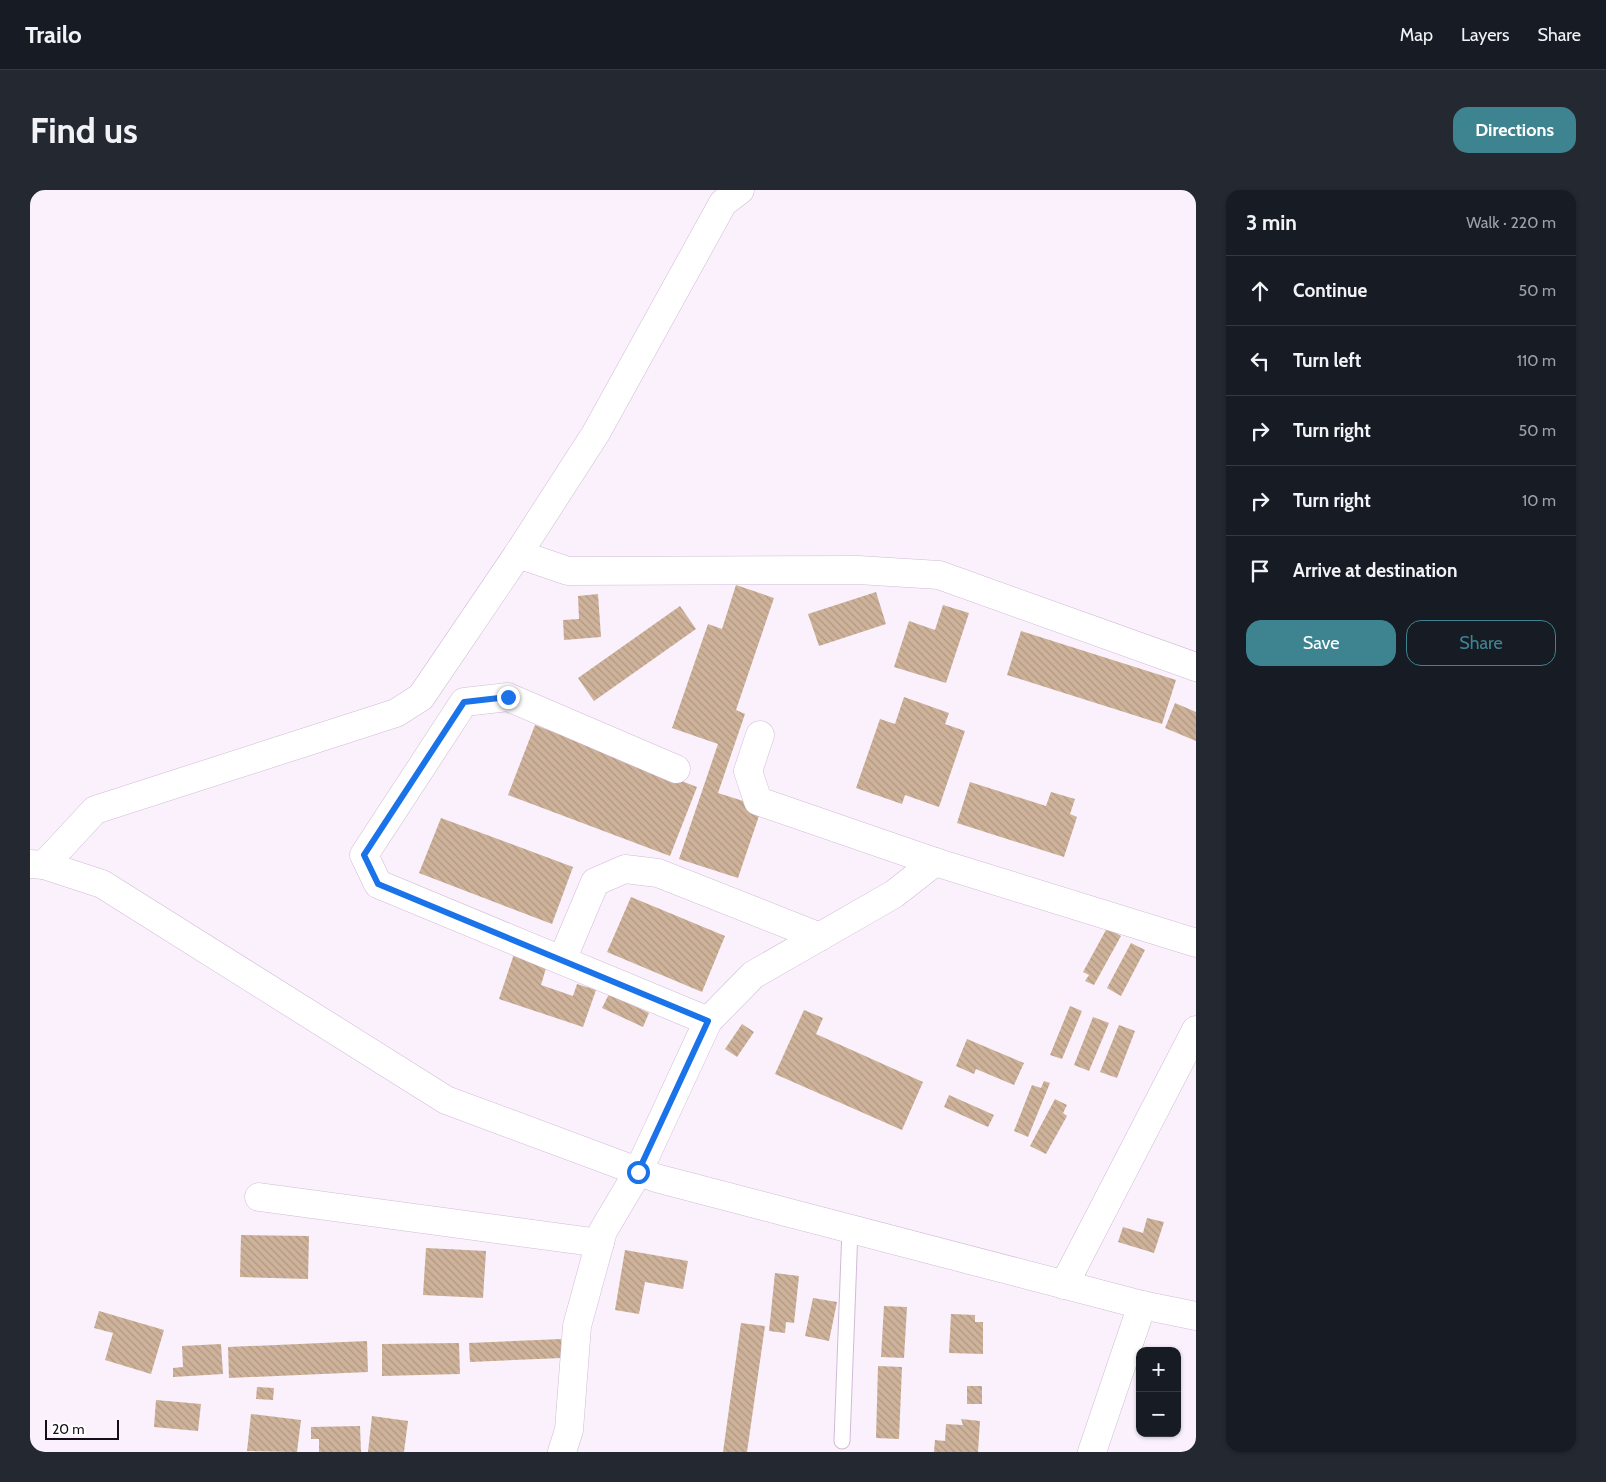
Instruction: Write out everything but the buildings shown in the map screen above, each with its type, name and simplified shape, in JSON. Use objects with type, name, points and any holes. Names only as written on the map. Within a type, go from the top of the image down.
[{"type":"street","points":[[740,190],[723,203],[596,433],[518,554],[421,697],[396,713],[95,810],[37,864],[102,884],[446,1100],[656,1178],[1142,1305],[1196,1316]]},
{"type":"street","points":[[518,554],[568,571],[858,570],[939,574],[1196,667]]},
{"type":"street","points":[[676,770],[508,697],[464,702],[364,855],[378,884],[708,1021]]},
{"type":"street","points":[[760,735],[748,771],[758,801],[935,862],[1196,942]]},
{"type":"street","points":[[562,1452],[569,1430],[576,1326],[603,1231],[638,1172],[708,1021],[753,975],[894,894],[935,862]]},
{"type":"street","points":[[562,960],[595,882],[625,869],[658,873],[820,936]]},
{"type":"street","points":[[1064,1285],[1196,1030]]},
{"type":"street","points":[[259,1197],[600,1243]]},
{"type":"street","points":[[1092,1452],[1142,1305]]},
{"type":"lane","points":[[842,1441],[850,1229]]},
{"type":"route","points":[[508,697],[464,702],[364,855],[378,884],[708,1021],[638,1172]]}]
